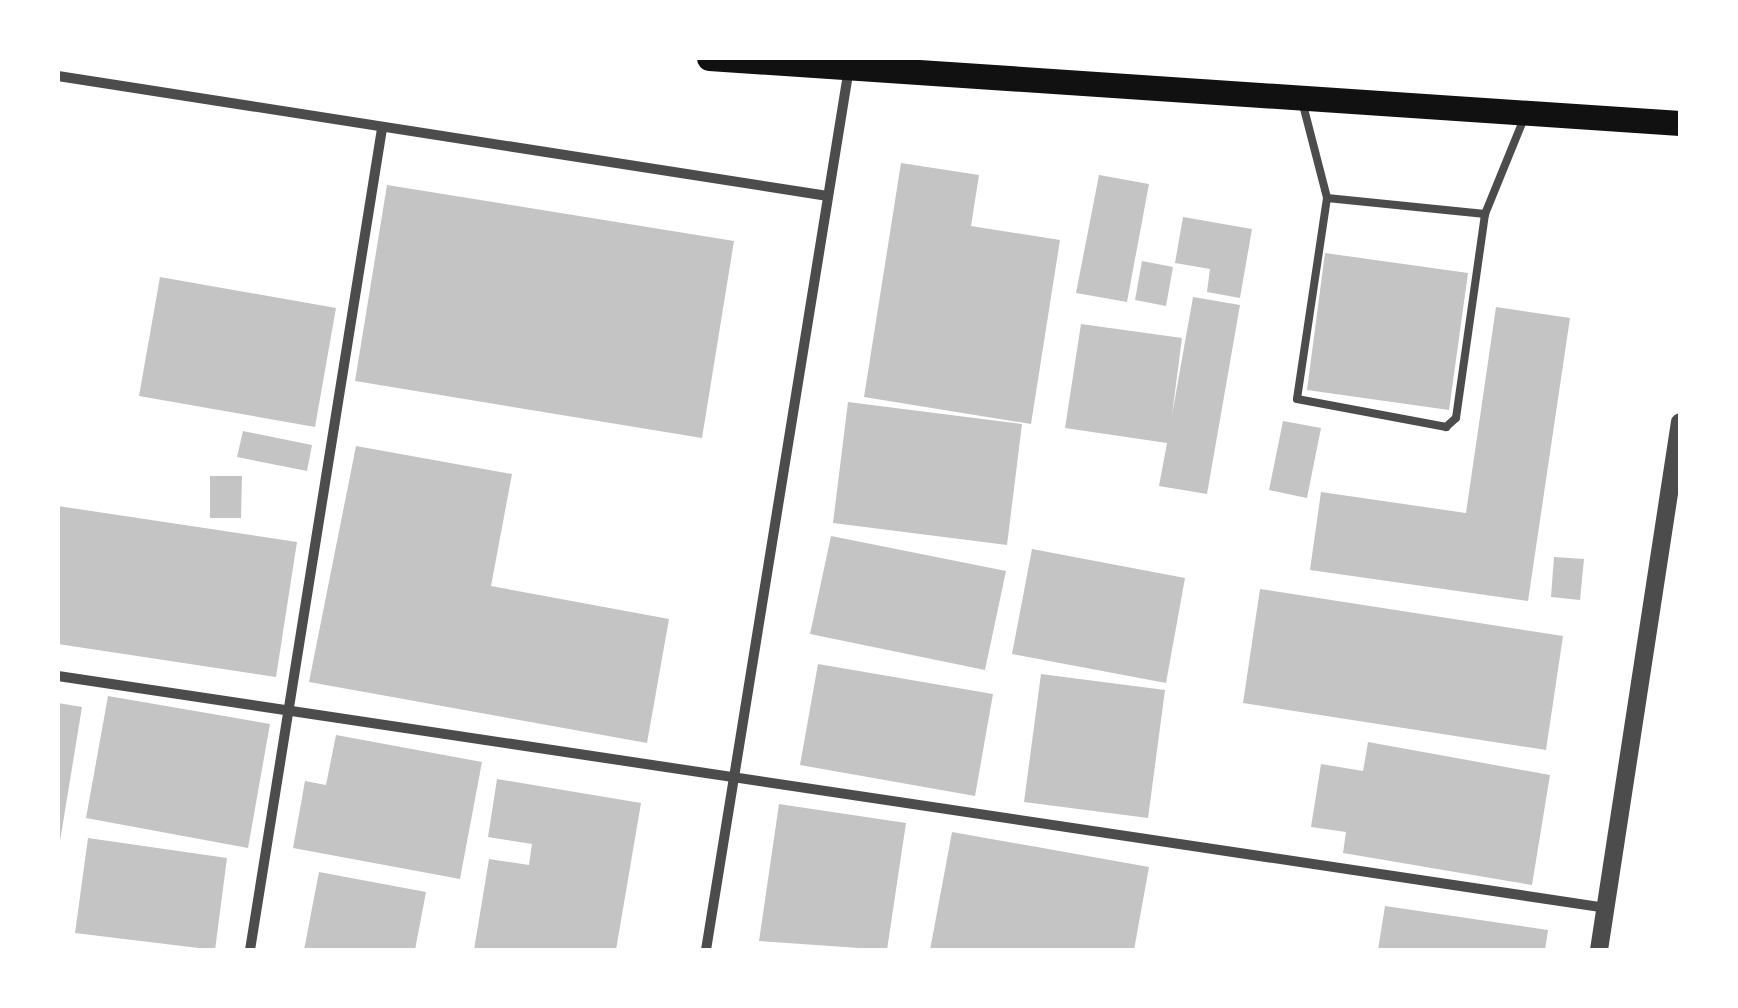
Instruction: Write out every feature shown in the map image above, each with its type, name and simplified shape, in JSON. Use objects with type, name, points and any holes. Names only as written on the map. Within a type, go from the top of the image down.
[{"type":"main road","points":[[710,58],[1680,123]]},
{"type":"street","points":[[706,950],[850,66]]},
{"type":"street","points":[[58,76],[828,196]]},
{"type":"street","points":[[250,950],[292,711],[382,129]]},
{"type":"street","points":[[1599,950],[1680,422]]},
{"type":"street","points":[[58,676],[1606,908]]},
{"type":"lane","points":[[1301,96],[1327,198],[1296,399],[1446,427],[1456,418],[1485,214],[1527,112]]},
{"type":"lane","points":[[1327,198],[1485,214]]},
{"type":"building","points":[[901,163],[979,175],[971,226],[1060,240],[1031,424],[864,397]]},
{"type":"building","points":[[1099,175],[1149,184],[1127,302],[1076,293]]},
{"type":"building","points":[[387,185],[734,241],[702,438],[355,381]]},
{"type":"building","points":[[1183,217],[1252,229],[1240,298],[1207,292],[1210,269],[1175,263]]},
{"type":"building","points":[[1325,253],[1468,273],[1449,410],[1307,390]]},
{"type":"building","points":[[1142,261],[1173,267],[1166,306],[1135,300]]},
{"type":"building","points":[[160,277],[336,308],[315,427],[139,396]]},
{"type":"building","points":[[1193,297],[1240,305],[1207,494],[1159,486],[1167,443],[1065,428],[1081,324],[1182,338],[1172,415]]},
{"type":"building","points":[[1496,307],[1570,318],[1528,601],[1310,570],[1321,492],[1466,513]]},
{"type":"building","points":[[848,402],[1022,424],[1007,545],[833,523]]},
{"type":"building","points":[[1283,421],[1321,428],[1307,498],[1269,490]]},
{"type":"building","points":[[243,431],[312,445],[307,471],[237,457]]},
{"type":"building","points":[[356,446],[512,474],[491,586],[669,619],[647,743],[309,682]]},
{"type":"building","points":[[210,476],[242,476],[241,518],[210,518]]},
{"type":"building","points":[[58,506],[297,542],[276,677],[58,644]]},
{"type":"building","points":[[831,536],[1006,571],[985,670],[810,634]]},
{"type":"building","points":[[1032,549],[1185,578],[1166,683],[1012,654]]},
{"type":"building","points":[[1554,557],[1584,559],[1580,600],[1551,597]]},
{"type":"building","points":[[1260,589],[1563,636],[1546,750],[1243,703]]},
{"type":"building","points":[[818,664],[993,694],[975,796],[800,765]]},
{"type":"building","points":[[1041,674],[1165,690],[1148,818],[1024,802]]},
{"type":"building","points":[[108,696],[270,724],[248,848],[86,818]]},
{"type":"building","points":[[58,703],[82,707],[60,841],[58,840]]},
{"type":"building","points":[[336,735],[482,762],[460,879],[293,848],[305,781],[326,785]]},
{"type":"building","points":[[1368,742],[1550,775],[1532,885],[1343,853],[1346,832],[1311,827],[1321,764],[1363,771]]},
{"type":"building","points":[[497,779],[641,803],[616,950],[474,950],[489,859],[529,865],[532,844],[488,837]]},
{"type":"building","points":[[779,804],[906,823],[887,950],[759,941]]},
{"type":"building","points":[[952,832],[1149,867],[1134,950],[930,950]]},
{"type":"building","points":[[88,838],[227,858],[215,950],[75,933]]},
{"type":"building","points":[[319,872],[426,892],[415,950],[304,950]]},
{"type":"building","points":[[1385,906],[1548,930],[1545,950],[1378,950]]}]
